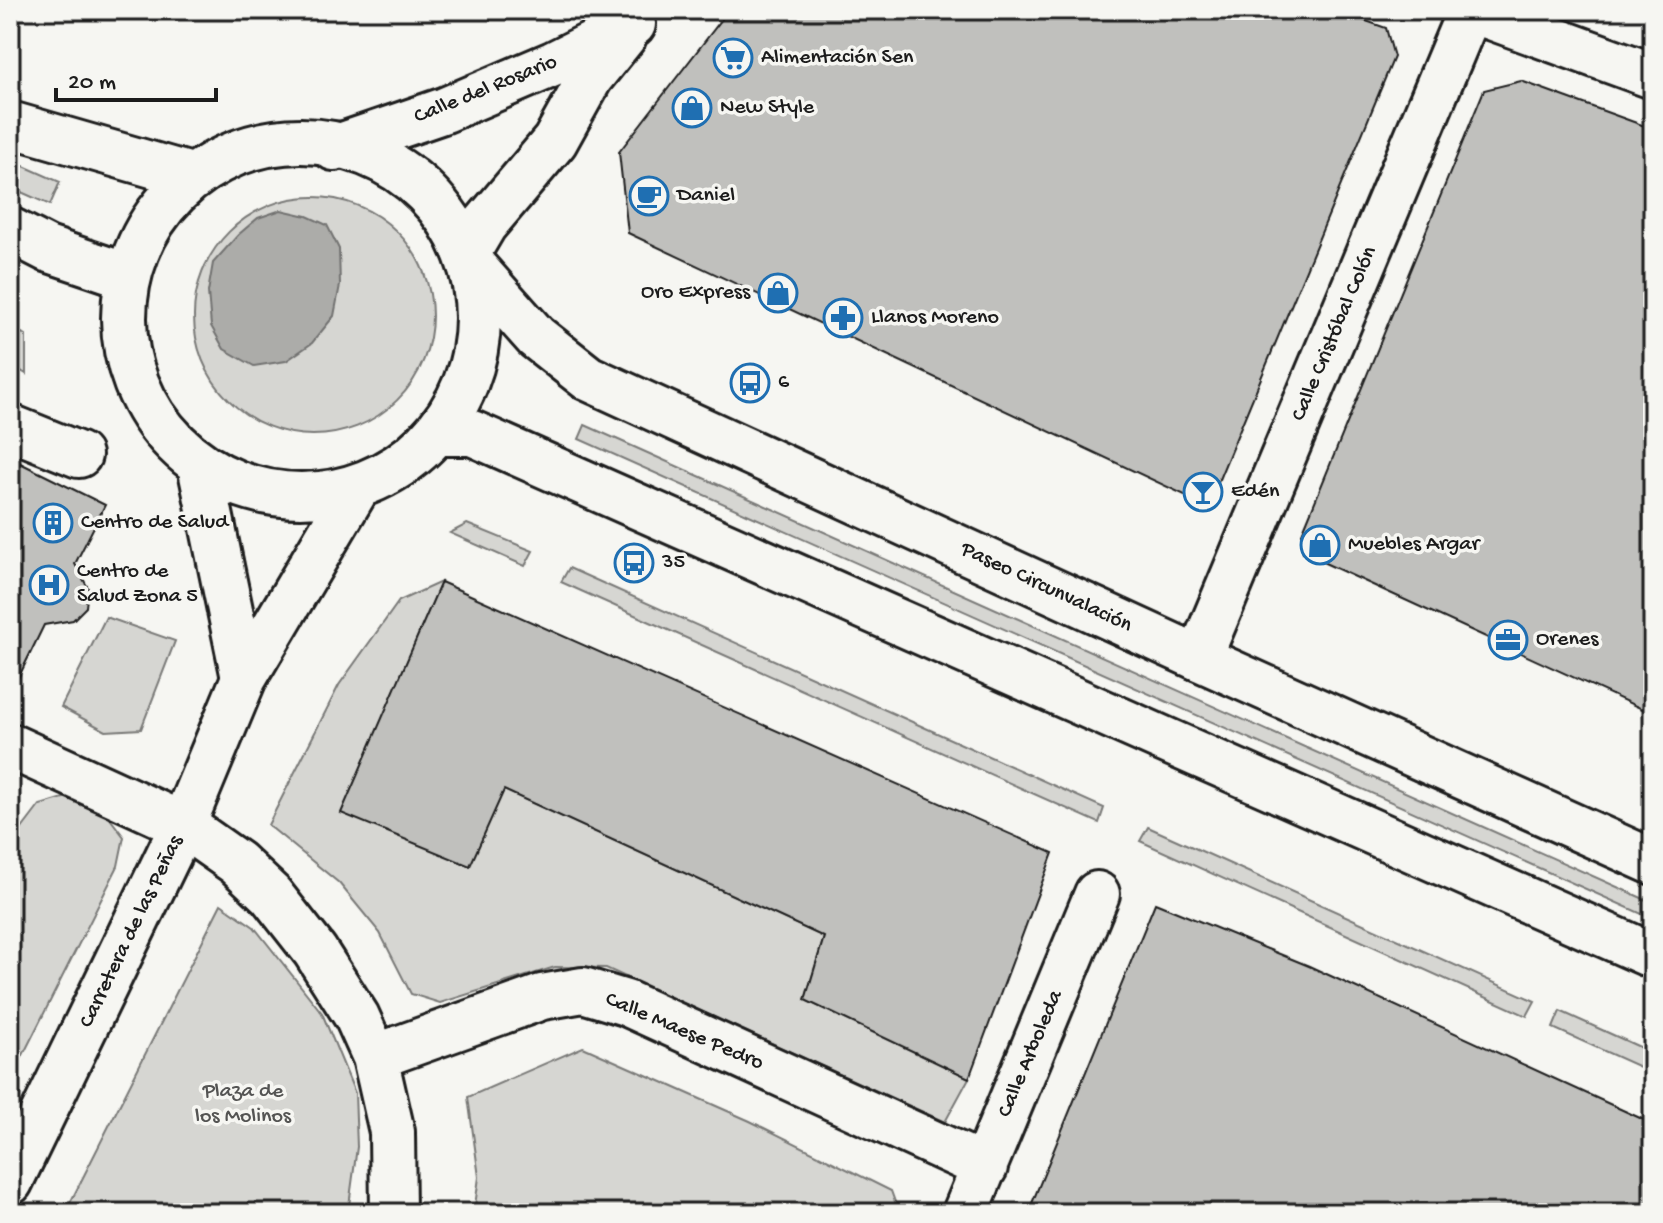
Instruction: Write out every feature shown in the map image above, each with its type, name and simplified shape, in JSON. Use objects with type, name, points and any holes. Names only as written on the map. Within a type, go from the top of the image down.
[{"type":"main road","points":[[1471,10],[1653,76]]},
{"type":"main road","name":"Calle Cristóbal Colón","points":[[1199,658],[1471,10]]},
{"type":"main road","name":"Calle del Rosario","points":[[334,148],[445,110],[566,58],[639,17]]},
{"type":"main road","name":"Calle del Rosario","points":[[470,260],[484,225],[555,141],[590,78],[639,17]]},
{"type":"main road","points":[[10,124],[191,176]]},
{"type":"main road","points":[[300,139],[334,148],[388,161],[445,210],[470,260],[478,351],[466,388],[439,433],[396,469],[355,491],[282,496],[200,465],[163,431],[142,398],[124,339],[127,276],[150,223],[191,176],[238,150],[300,139]]},
{"type":"main road","points":[[10,230],[47,249],[127,276]]},
{"type":"main road","name":"Paseo Circunvalación","points":[[470,260],[536,337],[588,378],[1653,862]]},
{"type":"main road","points":[[10,427],[33,439],[79,455]]},
{"type":"main road","points":[[439,433],[472,433],[1653,956]]},
{"type":"main road","points":[[200,465],[244,678]]},
{"type":"main road","name":"Carretera de las Peñas","points":[[10,1182],[183,825],[244,678],[355,491]]},
{"type":"main road","points":[[14,759],[183,825],[237,863],[271,895],[315,951],[357,1017],[375,1057],[392,1132],[393,1213]]},
{"type":"main road","name":"Calle Arboleda","points":[[965,1213],[1097,894]]},
{"type":"main road","name":"Calle Maese Pedro","points":[[375,1057],[542,997],[583,990],[626,1003],[985,1167]]},
{"type":"green space","points":[[10,160],[60,182],[50,205],[10,187]]},
{"type":"green space","points":[[313,197],[336,199],[359,206],[397,232],[423,270],[430,293],[430,339],[423,362],[397,400],[359,426],[336,433],[313,435],[290,433],[267,426],[229,400],[203,362],[196,339],[194,316],[196,293],[203,270],[229,232],[267,206],[290,199]]},
{"type":"green space","points":[[10,328],[26,335],[26,374],[10,364]]},
{"type":"green space","points":[[585,425],[1653,903],[1653,919],[579,439]]},
{"type":"green space","points":[[467,524],[533,551],[525,566],[450,533]]},
{"type":"green space","points":[[569,568],[1104,808],[1099,823],[561,582]]},
{"type":"green space","points":[[441,582],[342,813],[504,790],[824,937],[805,1000],[969,1078],[945,1122],[606,968],[555,967],[440,1003],[411,994],[380,933],[339,883],[268,825],[339,685],[399,601]]},
{"type":"green space","points":[[106,617],[175,641],[141,729],[106,731],[61,707]]},
{"type":"green space","points":[[67,797],[102,808],[124,837],[118,866],[10,1081],[10,851],[40,805]]},
{"type":"green space","points":[[1148,827],[1535,1001],[1527,1016],[1140,841]]},
{"type":"green space","name":"Plaza de los Molinos","points":[[221,904],[254,927],[322,1013],[355,1093],[357,1147],[348,1213],[65,1213]]},
{"type":"green space","points":[[1560,1011],[1653,1053],[1653,1073],[1553,1028]]},
{"type":"green space","points":[[583,1047],[750,1121],[891,1191],[899,1213],[474,1213],[479,1177],[468,1097]]},
{"type":"shaded area","points":[[281,210],[327,225],[339,249],[340,285],[334,316],[312,343],[286,361],[254,366],[224,349],[211,326],[208,292],[213,263],[258,218]]},
{"type":"building","points":[[729,10],[1335,10],[1386,28],[1394,57],[1208,506],[628,233],[619,152]]},
{"type":"building","points":[[1521,81],[1653,129],[1653,714],[1303,553],[1302,533],[1484,90]]},
{"type":"building","points":[[10,458],[105,505],[75,564],[88,588],[86,607],[73,620],[44,625],[10,695]]},
{"type":"building","points":[[441,582],[1053,853],[969,1078],[805,1000],[824,937],[504,790],[470,866],[341,813]]},
{"type":"building","points":[[1155,903],[1309,966],[1653,1124],[1653,1213],[1028,1213]]},
{"type":"place","name":"Alimentación Sen","points":[[733,58]]},
{"type":"place","name":"New Style","points":[[692,108]]},
{"type":"place","name":"Daniel","points":[[649,196]]},
{"type":"place","name":"Oro Express","points":[[778,293]]},
{"type":"place","name":"Llanos Moreno","points":[[843,318]]},
{"type":"place","name":"6","points":[[750,383]]},
{"type":"place","name":"Edén","points":[[1203,492]]},
{"type":"place","name":"Centro de Salud","points":[[53,523]]},
{"type":"place","name":"Muebles Argar","points":[[1320,545]]},
{"type":"place","name":"35","points":[[634,563]]},
{"type":"place","name":"Centro de Salud Zona 5","points":[[49,585]]},
{"type":"place","name":"Orenes","points":[[1508,640]]}]
